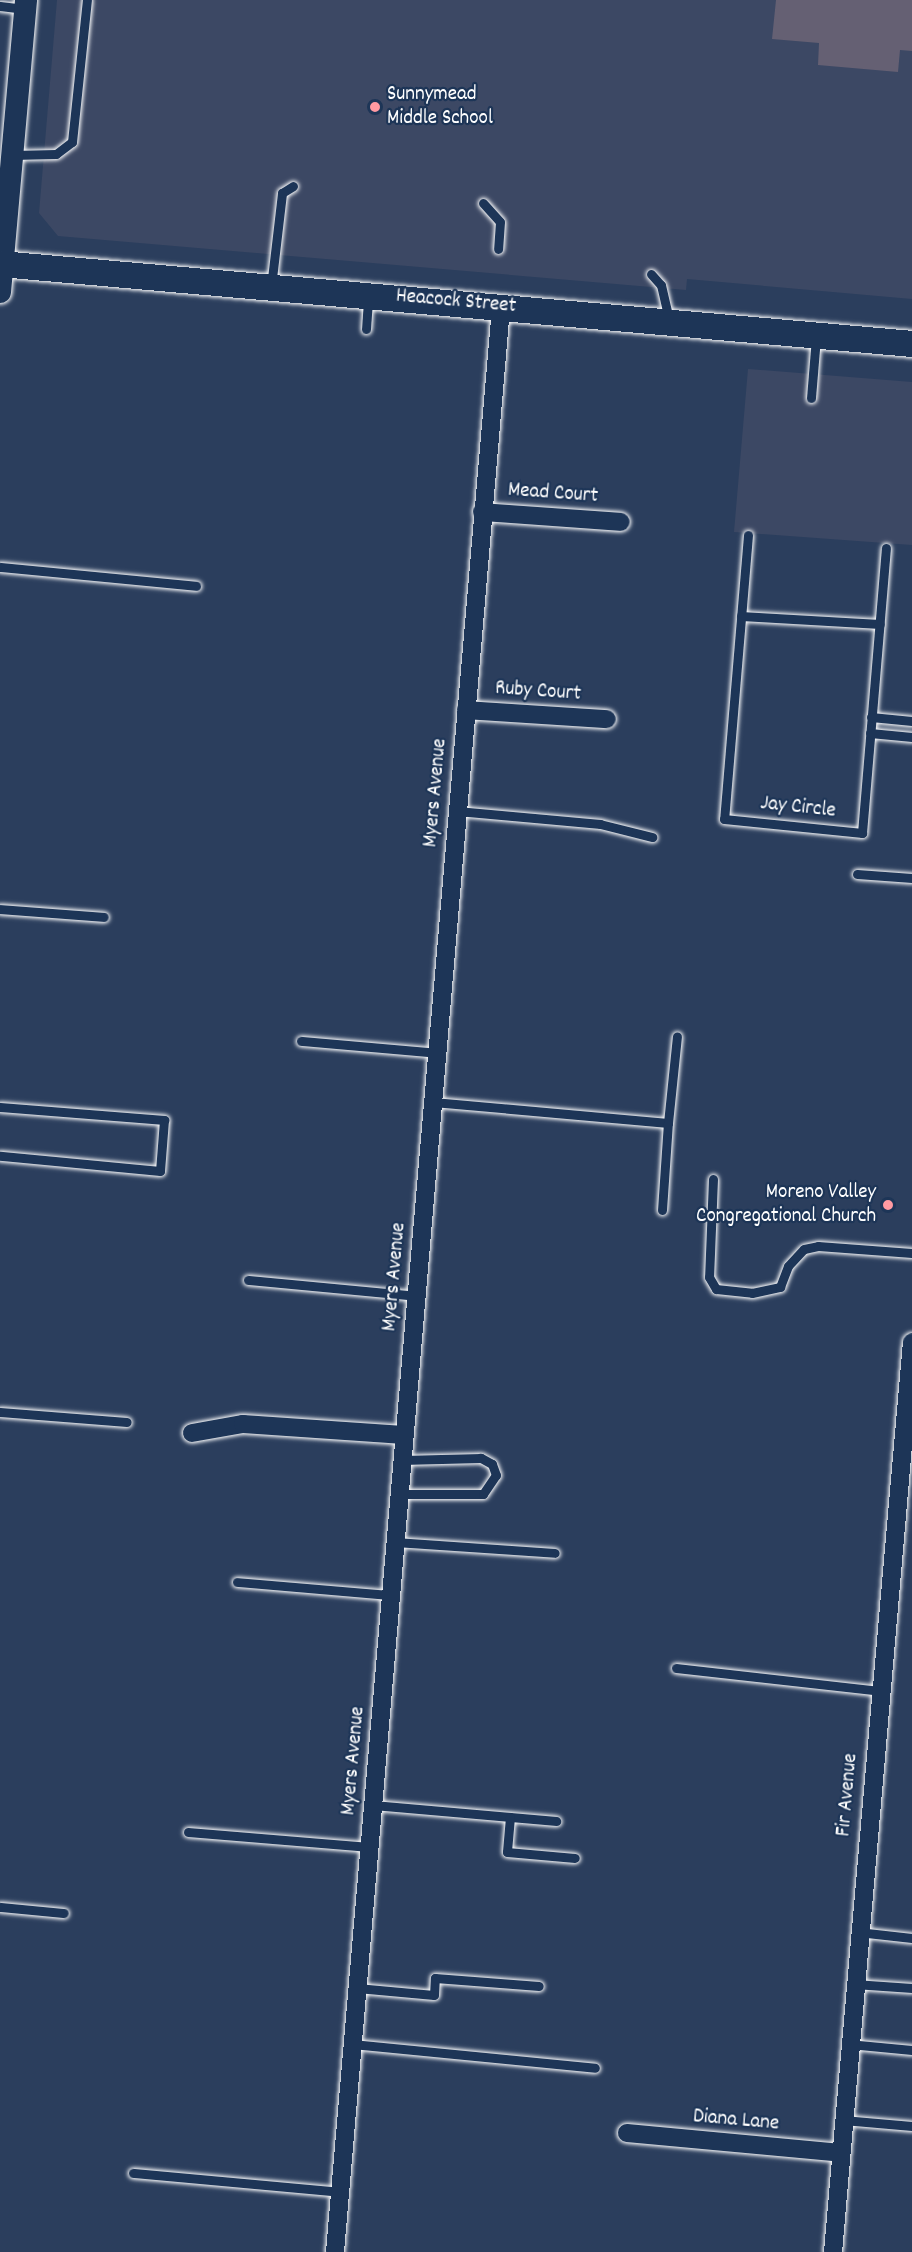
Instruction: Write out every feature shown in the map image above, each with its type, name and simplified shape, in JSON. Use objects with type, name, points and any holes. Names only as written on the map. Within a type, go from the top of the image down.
[{"type":"main road","name":"Heacock Street","points":[[1,265],[501,306],[912,344]]},
{"type":"street","points":[[0,292],[25,5]]},
{"type":"street","name":"Myers Avenue","points":[[334,2252],[501,306]]},
{"type":"street","name":"Mead Court","points":[[482,512],[621,522]]},
{"type":"street","name":"Ruby Court","points":[[466,710],[607,719]]},
{"type":"street","name":"Fir Avenue","points":[[833,2252],[858,1932],[880,1691],[906,1476],[912,1342]]},
{"type":"street","points":[[192,1433],[243,1424],[404,1435]]},
{"type":"street","name":"Diana Lane","points":[[627,2133],[841,2153]]},
{"type":"lane","points":[[12,155],[56,154],[72,142],[87,0]]},
{"type":"lane","points":[[0,6],[25,5]]},
{"type":"lane","points":[[271,287],[275,229],[282,193],[293,186]]},
{"type":"lane","points":[[483,203],[500,222],[498,249]]},
{"type":"lane","points":[[651,274],[661,285],[669,321]]},
{"type":"lane","points":[[366,329],[369,295]]},
{"type":"lane","points":[[811,398],[816,335]]},
{"type":"lane","name":"Jay Circle","points":[[748,535],[724,819],[862,833],[886,548]]},
{"type":"lane","points":[[0,567],[196,586]]},
{"type":"lane","points":[[741,616],[880,624]]},
{"type":"lane","points":[[871,717],[912,721]]},
{"type":"lane","points":[[870,733],[912,736]]},
{"type":"lane","points":[[458,811],[600,824],[652,837]]},
{"type":"lane","points":[[857,874],[912,878]]},
{"type":"lane","points":[[0,909],[104,917]]},
{"type":"lane","points":[[662,1210],[676,1036]]},
{"type":"lane","points":[[301,1041],[437,1053]]},
{"type":"lane","points":[[432,1102],[668,1122]]},
{"type":"lane","points":[[0,1107],[164,1120],[160,1171],[0,1156]]},
{"type":"lane","points":[[713,1179],[709,1277],[716,1289],[752,1293],[780,1287],[788,1266],[804,1249],[818,1246],[912,1253]]},
{"type":"lane","points":[[248,1280],[416,1296]]},
{"type":"lane","points":[[0,1412],[127,1422]]},
{"type":"lane","points":[[399,1494],[483,1494],[496,1475],[492,1464],[481,1458],[402,1460]]},
{"type":"lane","points":[[395,1542],[555,1553]]},
{"type":"lane","points":[[237,1582],[390,1595]]},
{"type":"lane","points":[[676,1668],[880,1691]]},
{"type":"lane","points":[[373,1805],[556,1821]]},
{"type":"lane","points":[[510,1817],[507,1852],[575,1858]]},
{"type":"lane","points":[[188,1832],[369,1847]]},
{"type":"lane","points":[[0,1907],[64,1913]]},
{"type":"lane","points":[[858,1932],[912,1938]]},
{"type":"lane","points":[[357,1988],[434,1995],[435,1978],[539,1986]]},
{"type":"lane","points":[[854,1984],[912,1988]]},
{"type":"lane","points":[[352,2044],[595,2068]]},
{"type":"lane","points":[[849,2044],[912,2050]]},
{"type":"lane","points":[[843,2120],[912,2126]]},
{"type":"lane","points":[[134,2173],[340,2192]]},
{"type":"shaded area","name":"Sunnymead Middle School","points":[[57,0],[912,0],[912,299],[687,279],[686,290],[58,236],[39,213]]},
{"type":"shaded area","points":[[748,369],[912,382],[912,545],[734,532]]},
{"type":"building","points":[[776,0],[912,0],[912,51],[900,50],[898,72],[818,65],[819,43],[772,39]]},
{"type":"place","name":"Sunnymead Middle School","points":[[375,107]]},
{"type":"place","name":"Moreno Valley Congregational Church","points":[[888,1205]]}]
